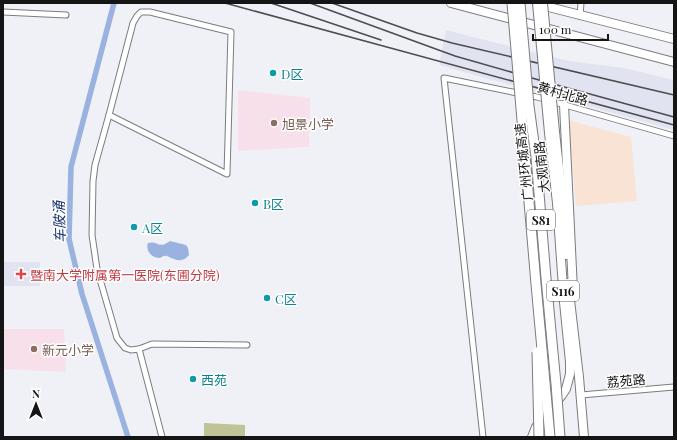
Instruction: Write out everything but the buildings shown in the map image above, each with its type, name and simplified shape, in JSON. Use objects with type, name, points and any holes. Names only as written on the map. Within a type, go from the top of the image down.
[{"type":"highway","name":"广州环城高速","points":[[512,3],[550,437]]},
{"type":"highway","name":"广州环城高速","points":[[520,3],[529,106],[536,157],[560,437]]},
{"type":"highway","points":[[538,307],[537,367],[539,437]]},
{"type":"main road","points":[[451,3],[674,62]]},
{"type":"main road","points":[[533,3],[674,40]]},
{"type":"main road","name":"大观南路","points":[[537,3],[552,132],[563,204],[567,276],[581,395],[584,437]]},
{"type":"main road","name":"大观南路","points":[[532,437],[536,427],[564,393],[570,374],[556,203],[543,3]]},
{"type":"main road","points":[[564,104],[574,307],[571,314]]},
{"type":"main road","points":[[564,393],[572,390],[575,392],[581,430],[584,437]]},
{"type":"street","points":[[580,16],[581,3]]},
{"type":"street","points":[[3,12],[66,15]]},
{"type":"street","points":[[109,115],[227,174],[231,32],[150,12],[141,12],[137,16],[133,23],[95,165],[93,182],[92,236],[97,268],[117,338],[125,348],[131,350],[139,349],[152,344],[247,345]]},
{"type":"street","name":"黄村北路","points":[[482,437],[444,78],[537,97],[674,136]]},
{"type":"street","points":[[139,349],[162,437]]},
{"type":"street","name":"荔苑路","points":[[581,395],[674,387]]},
{"type":"shaded area","points":[[446,30],[569,61],[624,68],[674,80],[674,130],[439,65]]},
{"type":"shaded area","name":"旭景小学","points":[[238,90],[310,98],[309,147],[238,151]]},
{"type":"shaded area","points":[[568,120],[631,137],[637,201],[576,206]]},
{"type":"shaded area","name":"暨南大学附属第一医院(东圃分院)","points":[[3,262],[40,262],[40,286],[3,286]]},
{"type":"shaded area","name":"新元小学","points":[[3,329],[64,329],[66,372],[3,369]]},
{"type":"green space","points":[[204,423],[245,425],[245,437],[204,437]]},
{"type":"water","points":[[170,241],[186,245],[189,255],[183,260],[166,256],[157,258],[150,254],[147,249],[148,243],[152,242],[163,245]]},
{"type":"waterway","name":"车陂涌","points":[[114,3],[71,167],[69,239],[82,294],[128,437]]},
{"type":"railway","points":[[225,3],[674,125]]},
{"type":"railway","points":[[271,3],[381,40]]},
{"type":"railway","points":[[310,3],[455,56],[674,117]]},
{"type":"railway","points":[[332,3],[417,33],[452,43],[674,95]]},
{"type":"place","name":"D区","points":[[273,73]]},
{"type":"place","name":"旭景小学","points":[[274,123]]},
{"type":"place","name":"B区","points":[[255,203]]},
{"type":"place","name":"A区","points":[[134,227]]},
{"type":"place","name":"暨南大学附属第一医院(东圃分院)","points":[[21,274]]},
{"type":"place","name":"C区","points":[[267,298]]},
{"type":"place","name":"新元小学","points":[[34,349]]},
{"type":"place","name":"西苑","points":[[193,379]]}]
